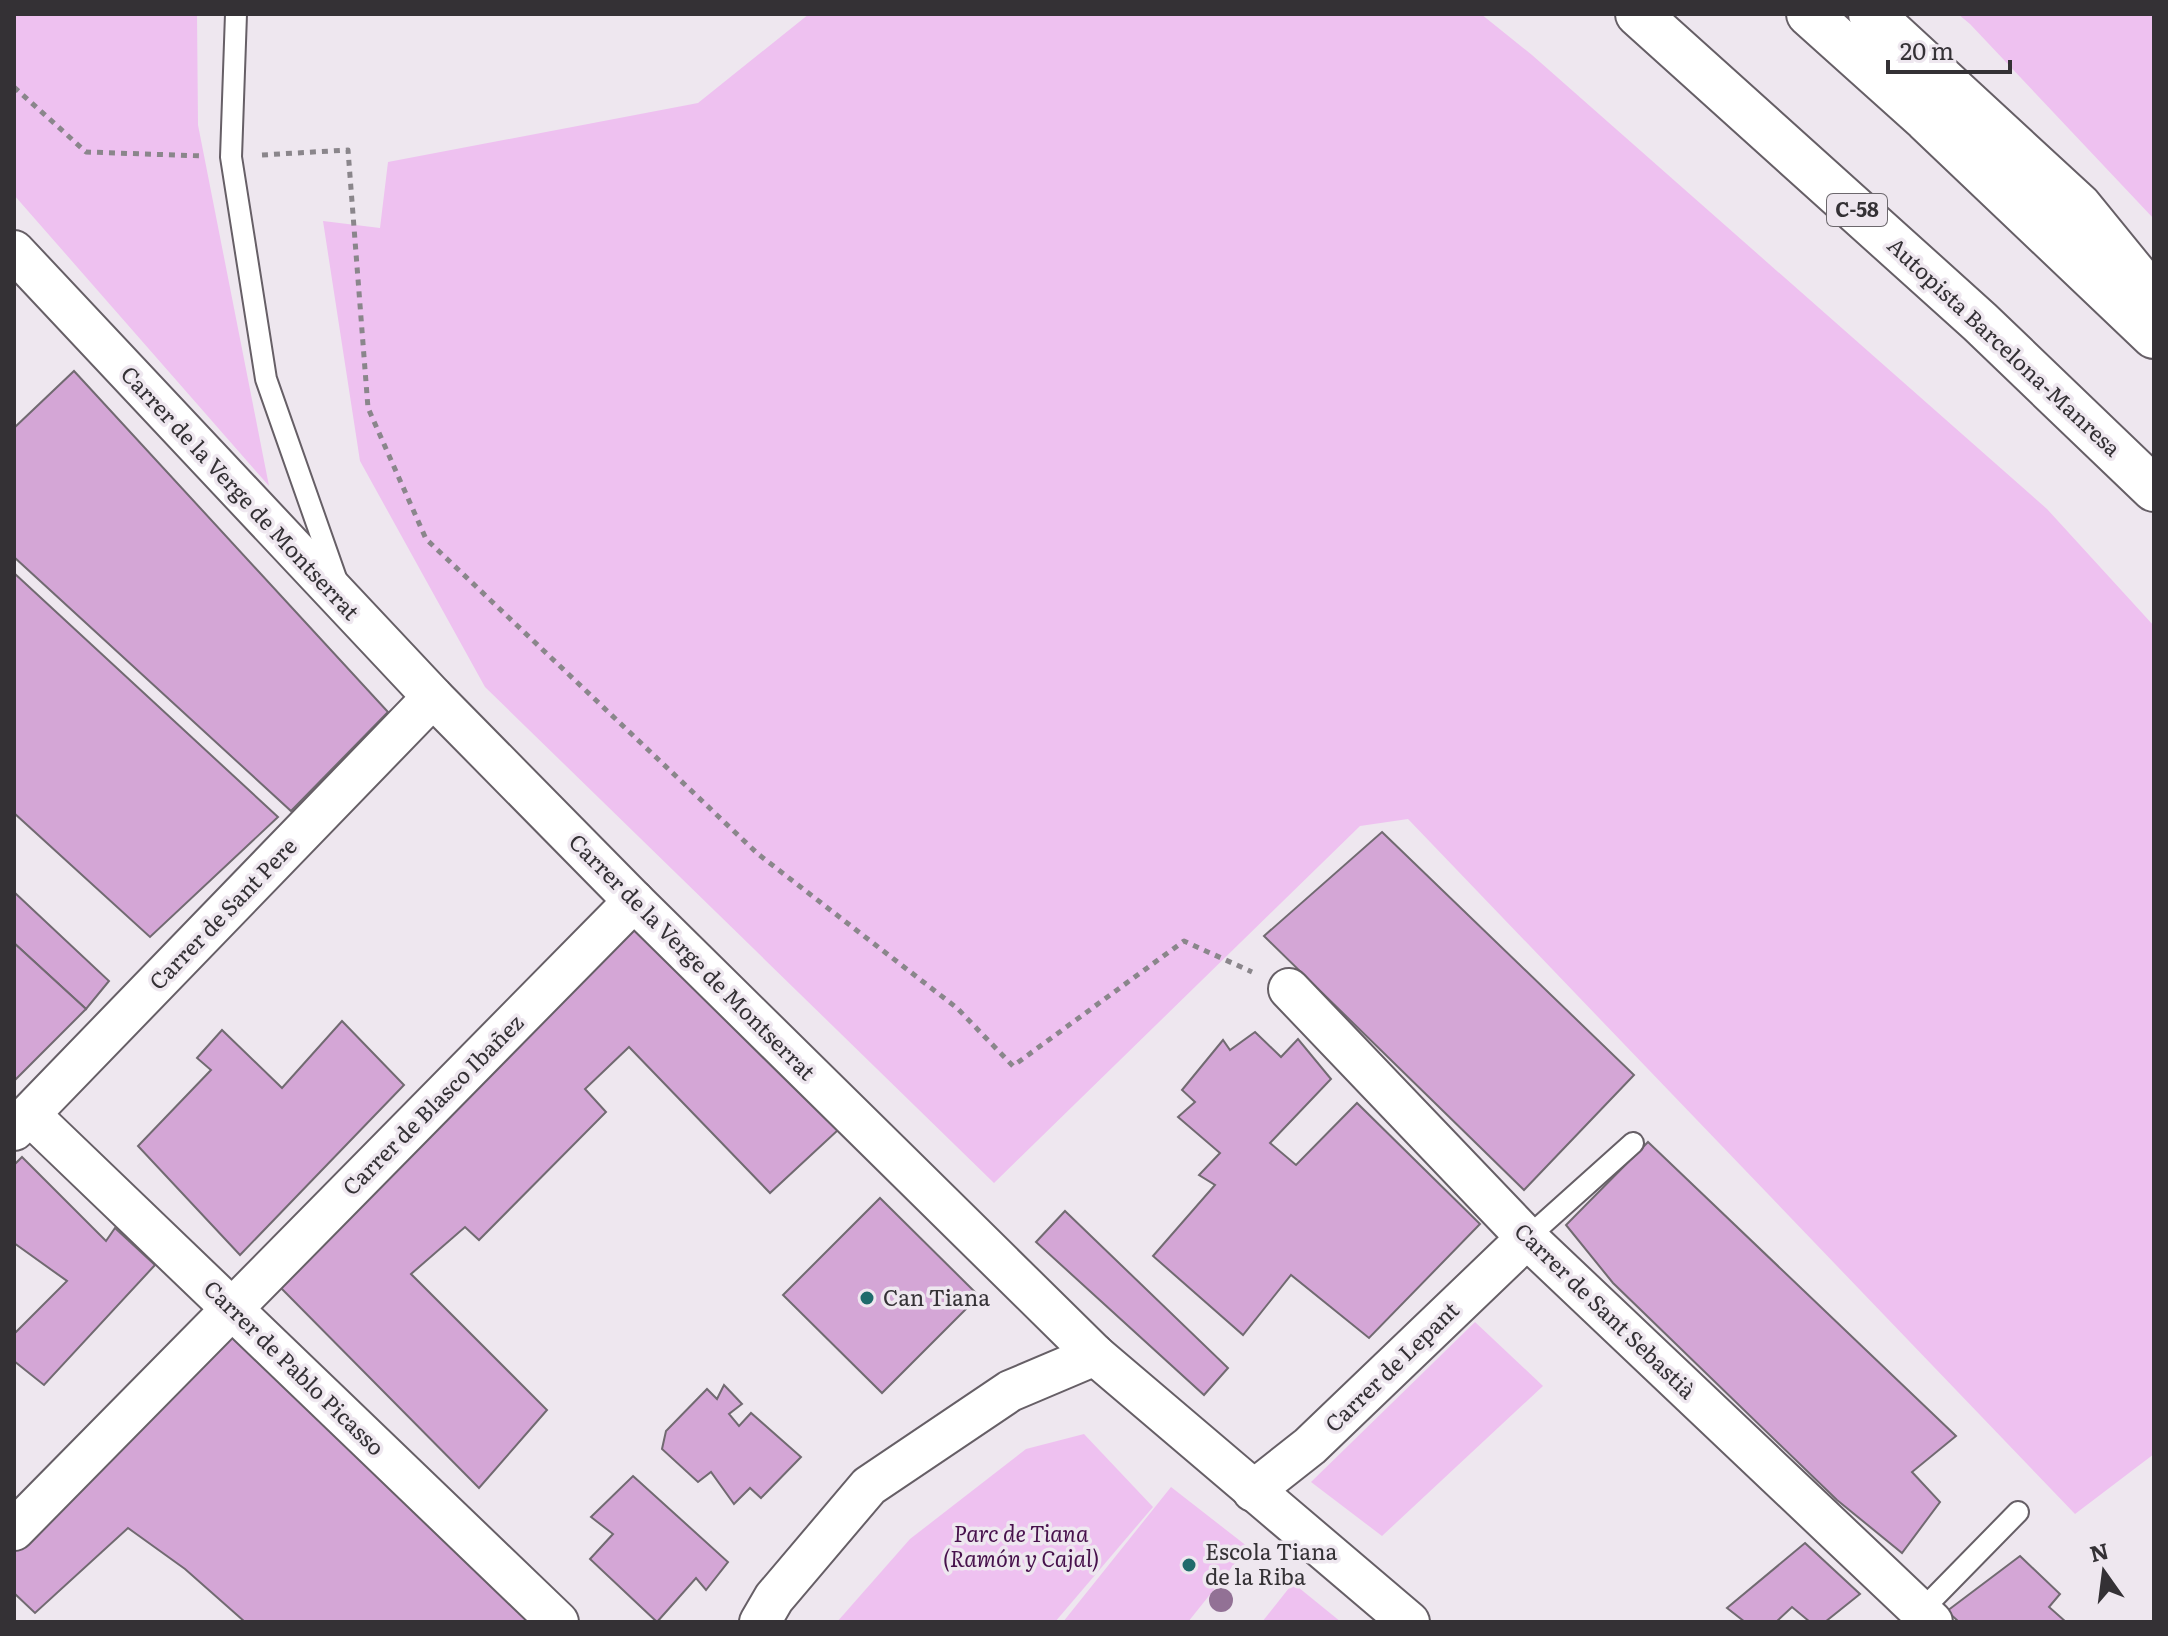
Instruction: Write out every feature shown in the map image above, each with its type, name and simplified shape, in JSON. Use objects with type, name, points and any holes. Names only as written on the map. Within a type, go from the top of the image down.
[{"type":"highway","name":"Autopista Barcelona-Manresa","points":[[1638,14],[1980,322],[2154,489]]},
{"type":"highway","points":[[1809,14],[1926,119],[2154,336]]},
{"type":"highway","points":[[1871,14],[2079,206],[2154,298]]},
{"type":"street","name":"Carrer de la Verge de Montserrat","points":[[14,251],[30,290],[634,901],[1095,1355],[1409,1622]]},
{"type":"street","name":"Carrer de Sant Pere","points":[[22,1123],[433,697]]},
{"type":"street","name":"Carrer de Blasco Ibañez","points":[[14,1530],[634,901]]},
{"type":"street","name":"Carrer de Sant Sebastià","points":[[1289,989],[1527,1238],[1920,1619]]},
{"type":"street","name":"Carrer de Pablo Picasso","points":[[22,1123],[232,1309],[558,1622]]},
{"type":"street","name":"Carrer de Lepant","points":[[1253,1491],[1310,1446],[1527,1238]]},
{"type":"street","points":[[760,1622],[774,1598],[869,1486],[1010,1391],[1095,1355]]},
{"type":"lane","points":[[236,14],[231,157],[266,379],[346,608]]},
{"type":"lane","points":[[1527,1238],[1633,1143]]},
{"type":"lane","points":[[1920,1619],[2018,1512]]},
{"type":"path","points":[[14,87],[86,152],[231,157],[348,150],[368,408],[426,539],[758,854],[957,1008],[1013,1066],[1184,941],[1289,989]]},
{"type":"green space","points":[[14,14],[197,14],[198,125],[269,486],[14,195]]},
{"type":"green space","points":[[809,14],[1481,14],[1532,55],[2047,509],[2154,626],[2154,1454],[2075,1514],[1408,819],[1360,826],[994,1183],[485,687],[360,461],[323,221],[380,228],[388,162],[698,103]]},
{"type":"green space","points":[[1958,14],[2154,14],[2154,219],[1970,24]]},
{"type":"green space","points":[[1475,1322],[1543,1386],[1382,1536],[1311,1482]]},
{"type":"green space","name":"Parc de Tiana (Ramón y Cajal)","points":[[1084,1434],[1153,1507],[1055,1622],[837,1622],[910,1539],[1026,1449]]},
{"type":"green space","name":"Escola Tiana de la Riba","points":[[1171,1487],[1248,1547],[1188,1622],[1063,1622]]},
{"type":"green space","points":[[1293,1583],[1341,1622],[1262,1622]]},
{"type":"building","points":[[74,371],[388,712],[291,811],[14,557],[14,428]]},
{"type":"building","points":[[14,573],[278,817],[150,937],[14,813]]},
{"type":"building","points":[[1382,832],[1634,1075],[1524,1190],[1264,936]]},
{"type":"building","points":[[14,892],[109,981],[86,1009],[14,943]]},
{"type":"building","points":[[631,924],[838,1130],[770,1193],[629,1047],[585,1089],[606,1112],[479,1240],[465,1227],[411,1274],[547,1410],[479,1488],[276,1283]]},
{"type":"building","points":[[14,943],[86,1009],[14,1081]]},
{"type":"building","points":[[342,1021],[404,1085],[240,1255],[138,1146],[211,1070],[197,1058],[222,1030],[282,1088]]},
{"type":"building","points":[[1255,1032],[1281,1057],[1298,1039],[1331,1079],[1270,1143],[1296,1165],[1357,1103],[1480,1224],[1369,1338],[1291,1275],[1243,1335],[1153,1256],[1215,1185],[1199,1175],[1220,1153],[1178,1117],[1195,1102],[1182,1090],[1223,1040],[1230,1050]]},
{"type":"building","points":[[1648,1142],[1956,1436],[1912,1472],[1940,1502],[1902,1553],[1837,1500],[1613,1283],[1566,1225]]},
{"type":"building","points":[[22,1157],[106,1241],[115,1228],[155,1265],[44,1385],[14,1361],[14,1334],[67,1281],[14,1243],[14,1165]]},
{"type":"building","points":[[880,1198],[979,1296],[882,1393],[783,1295]]},
{"type":"building","points":[[1065,1211],[1228,1368],[1204,1395],[1036,1242]]},
{"type":"building","points":[[232,1330],[529,1622],[245,1622],[185,1569],[128,1528],[35,1613],[14,1593],[14,1552]]},
{"type":"building","points":[[724,1385],[742,1404],[729,1414],[739,1426],[751,1413],[801,1457],[761,1498],[750,1488],[734,1504],[711,1472],[698,1482],[662,1449],[666,1431],[707,1389],[717,1399]]},
{"type":"building","points":[[633,1476],[728,1562],[706,1590],[696,1578],[657,1622],[590,1559],[613,1534],[591,1517]]},
{"type":"building","points":[[1805,1543],[1860,1594],[1825,1622],[1810,1622],[1792,1607],[1776,1622],[1745,1622],[1727,1608]]},
{"type":"building","points":[[2020,1556],[2060,1594],[2049,1607],[2066,1622],[1959,1622],[1947,1611]]},
{"type":"place","name":"Can Tiana","points":[[867,1298]]},
{"type":"place","name":"Escola Tiana de la Riba","points":[[1189,1565]]}]
